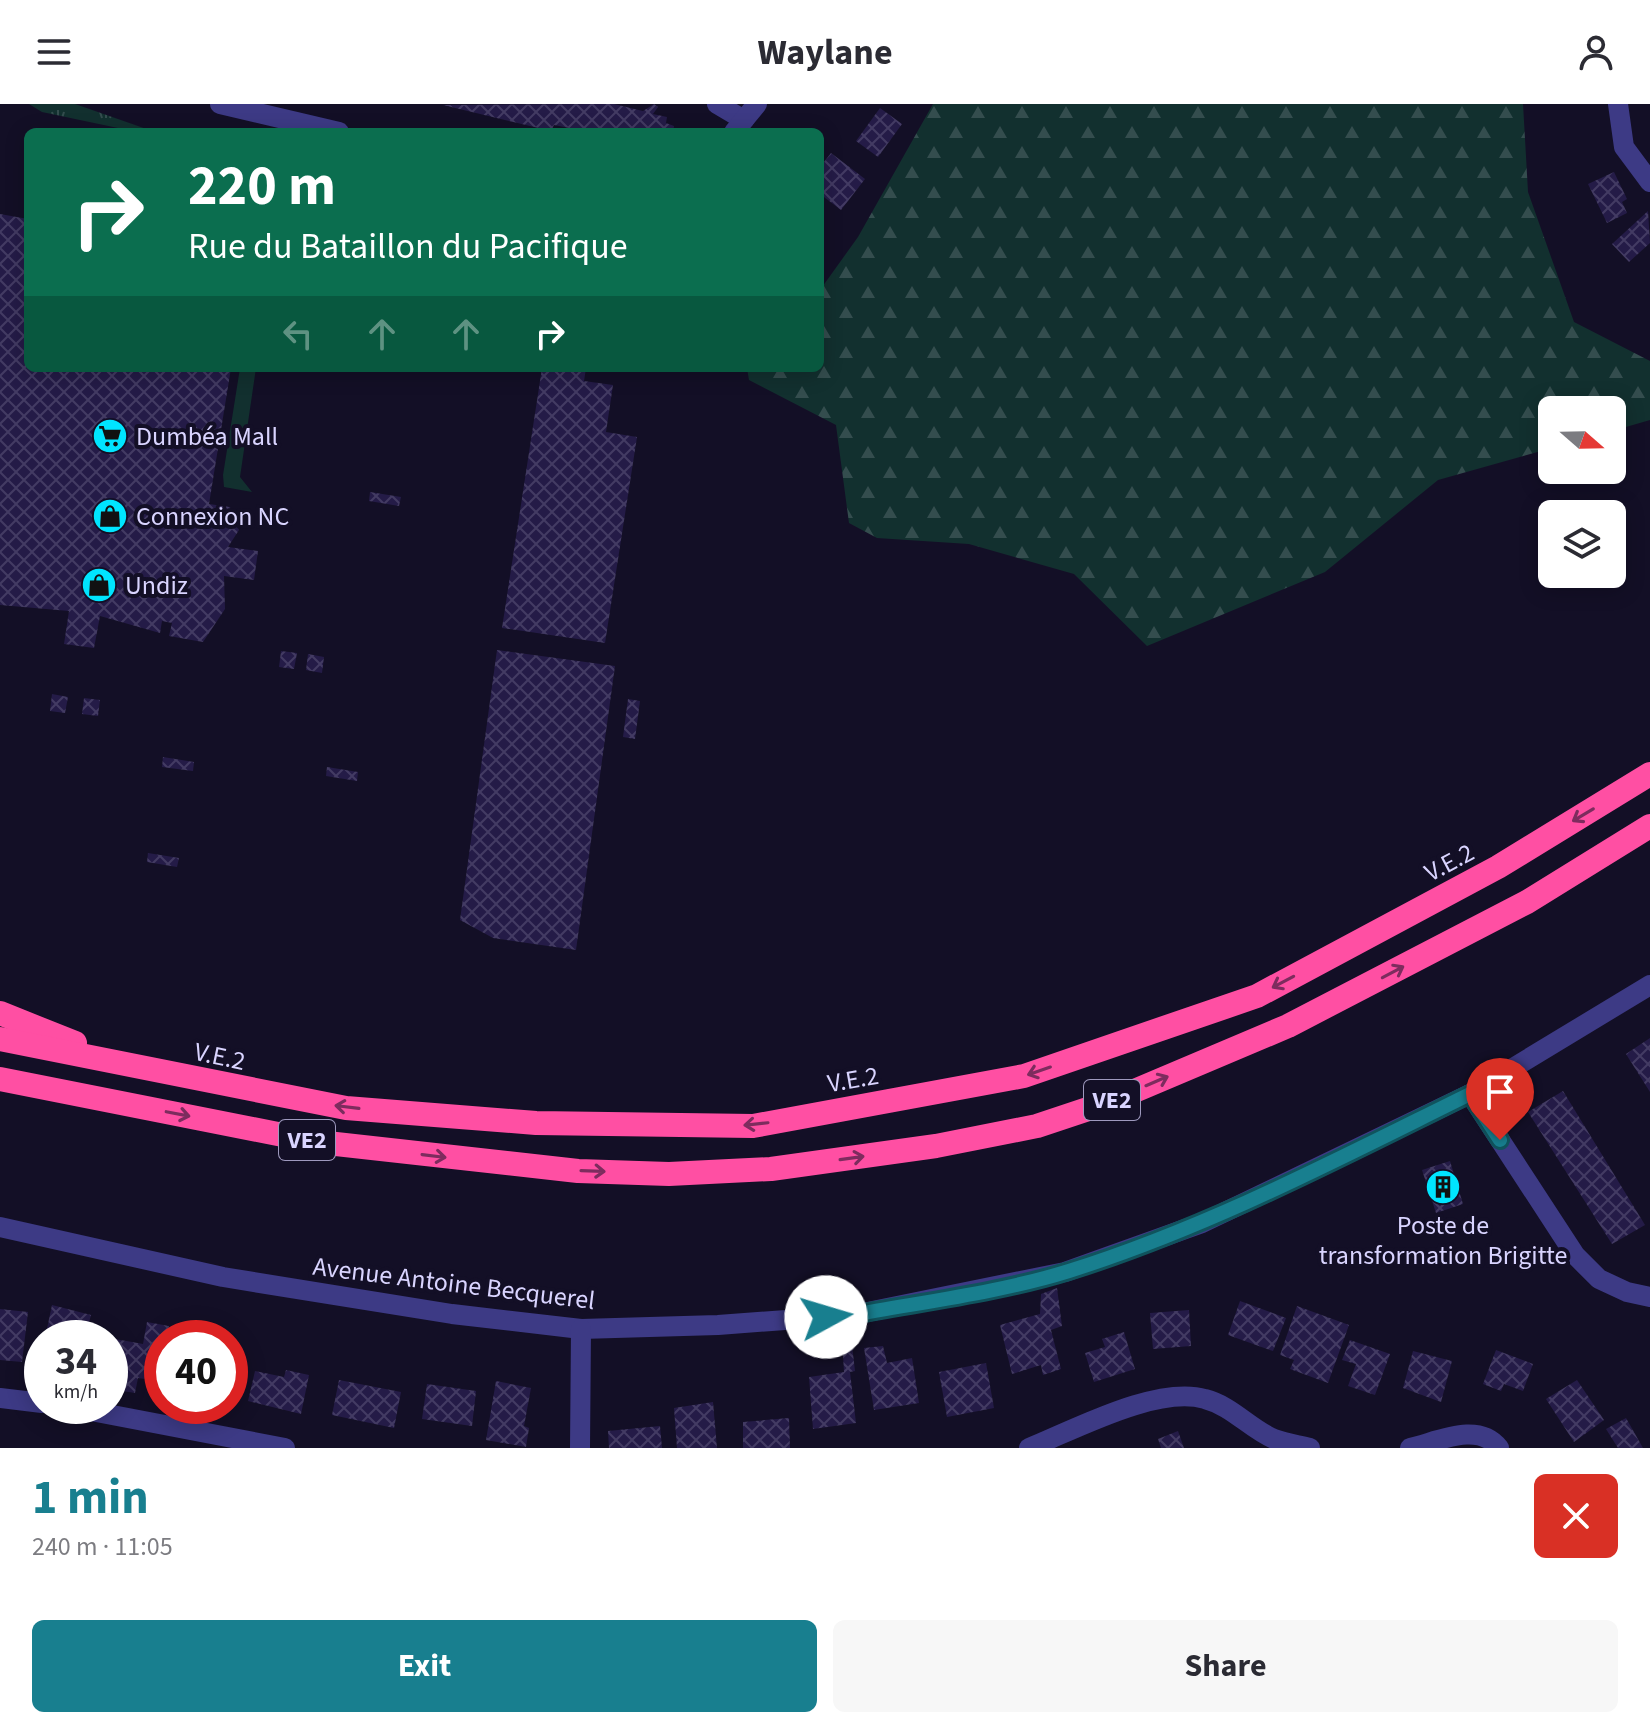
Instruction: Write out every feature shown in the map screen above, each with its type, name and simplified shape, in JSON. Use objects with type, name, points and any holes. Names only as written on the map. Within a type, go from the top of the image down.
[{"type":"highway","name":"V.E.2","points":[[0,1039],[346,1108],[536,1123],[753,1126],[1024,1076],[1257,996],[1498,867],[1650,774]]},
{"type":"highway","name":"VE2","points":[[0,1079],[318,1142],[578,1171],[669,1174],[771,1169],[936,1146],[1037,1126],[1106,1103],[1288,1026],[1527,902],[1650,826]]},
{"type":"highway","points":[[0,1013],[130,1065]]},
{"type":"highway","points":[[0,1095],[102,1098]]},
{"type":"street","points":[[220,104],[322,128]]},
{"type":"street","points":[[717,104],[745,119]]},
{"type":"street","points":[[1618,104],[1624,147],[1650,182]]},
{"type":"street","name":"Avenue Antoine Becquerel","points":[[0,1227],[223,1277],[452,1314],[581,1329],[718,1325],[853,1315],[1065,1272],[1202,1223],[1470,1094],[1650,985]]},
{"type":"street","points":[[1470,1094],[1575,1255],[1599,1279],[1627,1292],[1650,1297]]},
{"type":"street","points":[[580,1448],[581,1329]]},
{"type":"street","points":[[0,1398],[24,1401]]},
{"type":"street","points":[[1029,1448],[1137,1405],[1169,1398],[1198,1398],[1230,1408],[1273,1438],[1310,1448]]},
{"type":"street","points":[[128,1418],[285,1448]]},
{"type":"street","points":[[1410,1448],[1465,1434],[1493,1440],[1499,1448]]},
{"type":"green space","points":[[29,104],[75,104],[144,128],[118,128],[42,112]]},
{"type":"green space","points":[[933,104],[1523,104],[1528,192],[1574,322],[1650,361],[1650,420],[1626,427],[1626,396],[1538,396],[1538,452],[1438,480],[1325,572],[1147,646],[1074,574],[969,544],[877,538],[849,523],[836,425],[749,380],[748,372],[824,372],[824,284],[858,237]]},
{"type":"green space","points":[[239,372],[255,372],[240,477],[252,492],[224,487],[223,475]]},
{"type":"building","points":[[614,104],[643,111],[654,104],[658,107],[653,114],[667,117],[666,123],[674,126],[569,128],[554,125],[552,128],[539,128],[443,105]]},
{"type":"building","points":[[880,108],[902,124],[878,157],[856,141]]},
{"type":"building","points":[[831,153],[865,179],[841,210],[824,197],[824,162]]},
{"type":"building","points":[[1614,172],[1627,199],[1622,202],[1627,213],[1607,223],[1588,184]]},
{"type":"building","points":[[1648,211],[1650,243],[1629,262],[1612,244]]},
{"type":"building","name":"Dumbéa Mall","points":[[0,214],[24,218],[24,372],[230,372],[209,504],[230,507],[239,530],[228,547],[258,551],[254,580],[224,576],[225,609],[203,642],[169,636],[172,623],[162,621],[160,633],[100,616],[94,648],[64,644],[69,611],[0,605]]},
{"type":"building","points":[[541,372],[585,372],[584,381],[613,385],[606,432],[637,437],[605,643],[502,628]]},
{"type":"building","points":[[370,492],[401,497],[399,506],[369,501]]},
{"type":"building","points":[[497,650],[615,666],[576,950],[493,938],[460,920]]},
{"type":"building","points":[[281,651],[297,653],[294,669],[279,667]]},
{"type":"building","points":[[308,654],[324,657],[322,673],[306,670]]},
{"type":"building","points":[[52,694],[68,697],[65,713],[50,711]]},
{"type":"building","points":[[84,698],[100,700],[98,716],[82,714]]},
{"type":"building","points":[[628,699],[640,701],[635,739],[623,737]]},
{"type":"building","points":[[163,757],[194,762],[193,771],[162,767]]},
{"type":"building","points":[[327,767],[358,772],[357,781],[326,776]]},
{"type":"building","points":[[148,853],[179,858],[177,867],[147,862]]},
{"type":"building","points":[[1650,1038],[1650,1092],[1626,1054]]},
{"type":"building","points":[[1563,1091],[1645,1225],[1612,1244],[1528,1112]]},
{"type":"building","name":"Poste de transformation Brigitte","points":[[1450,1161],[1463,1204],[1436,1213],[1422,1170]]},
{"type":"building","points":[[1057,1288],[1062,1326],[1051,1330],[1061,1369],[1043,1375],[1041,1365],[1012,1374],[1000,1325],[1040,1314],[1041,1294]]},
{"type":"building","points":[[1240,1301],[1286,1318],[1273,1351],[1228,1335]]},
{"type":"building","points":[[52,1305],[91,1315],[90,1320],[49,1320]]},
{"type":"building","points":[[1297,1306],[1349,1325],[1328,1383],[1290,1369],[1294,1360],[1280,1355]]},
{"type":"building","points":[[0,1309],[28,1312],[27,1320],[24,1320],[22,1362],[0,1360]]},
{"type":"building","points":[[1189,1310],[1191,1346],[1153,1349],[1150,1313]]},
{"type":"building","points":[[1124,1332],[1135,1369],[1094,1382],[1085,1353],[1105,1347],[1102,1339]]},
{"type":"building","points":[[851,1336],[855,1371],[850,1372],[856,1423],[813,1429],[809,1377],[844,1372],[842,1338]]},
{"type":"building","points":[[144,1338],[144,1379],[138,1378],[135,1393],[128,1392],[128,1341],[143,1344]]},
{"type":"building","points":[[1350,1340],[1390,1354],[1375,1395],[1348,1386],[1356,1364],[1342,1360]]},
{"type":"building","points":[[883,1346],[887,1363],[912,1358],[919,1403],[874,1410],[864,1348]]},
{"type":"building","points":[[1496,1350],[1533,1364],[1523,1391],[1504,1384],[1501,1391],[1483,1384]]},
{"type":"building","points":[[1413,1351],[1452,1361],[1441,1402],[1403,1388]]},
{"type":"building","points":[[986,1363],[994,1408],[947,1417],[939,1372]]},
{"type":"building","points":[[286,1370],[309,1375],[301,1414],[248,1401],[255,1371],[284,1377]]},
{"type":"building","points":[[339,1380],[401,1392],[394,1428],[332,1415]]},
{"type":"building","points":[[1577,1380],[1604,1420],[1574,1442],[1546,1399]]},
{"type":"building","points":[[496,1381],[531,1388],[524,1426],[529,1428],[526,1447],[486,1440]]},
{"type":"building","points":[[427,1384],[476,1391],[472,1426],[422,1419]]},
{"type":"building","points":[[713,1402],[717,1448],[677,1448],[674,1408]]},
{"type":"building","points":[[789,1418],[790,1448],[743,1448],[743,1422]]},
{"type":"building","points":[[1626,1418],[1643,1448],[1618,1448],[1606,1429]]},
{"type":"building","points":[[660,1426],[662,1448],[609,1448],[608,1431]]},
{"type":"building","points":[[1178,1431],[1184,1448],[1161,1448],[1158,1439]]},
{"type":"place","name":"Dumbéa Mall","points":[[110,436]]},
{"type":"place","name":"Connexion NC","points":[[110,516]]},
{"type":"place","name":"Undiz","points":[[99,585]]},
{"type":"place","name":"Poste de transformation Brigitte","points":[[1443,1187]]},
{"type":"route","points":[[826,1317],[853,1315],[1065,1272],[1109,1258],[1202,1223],[1295,1181],[1470,1094],[1500,1140]]}]
